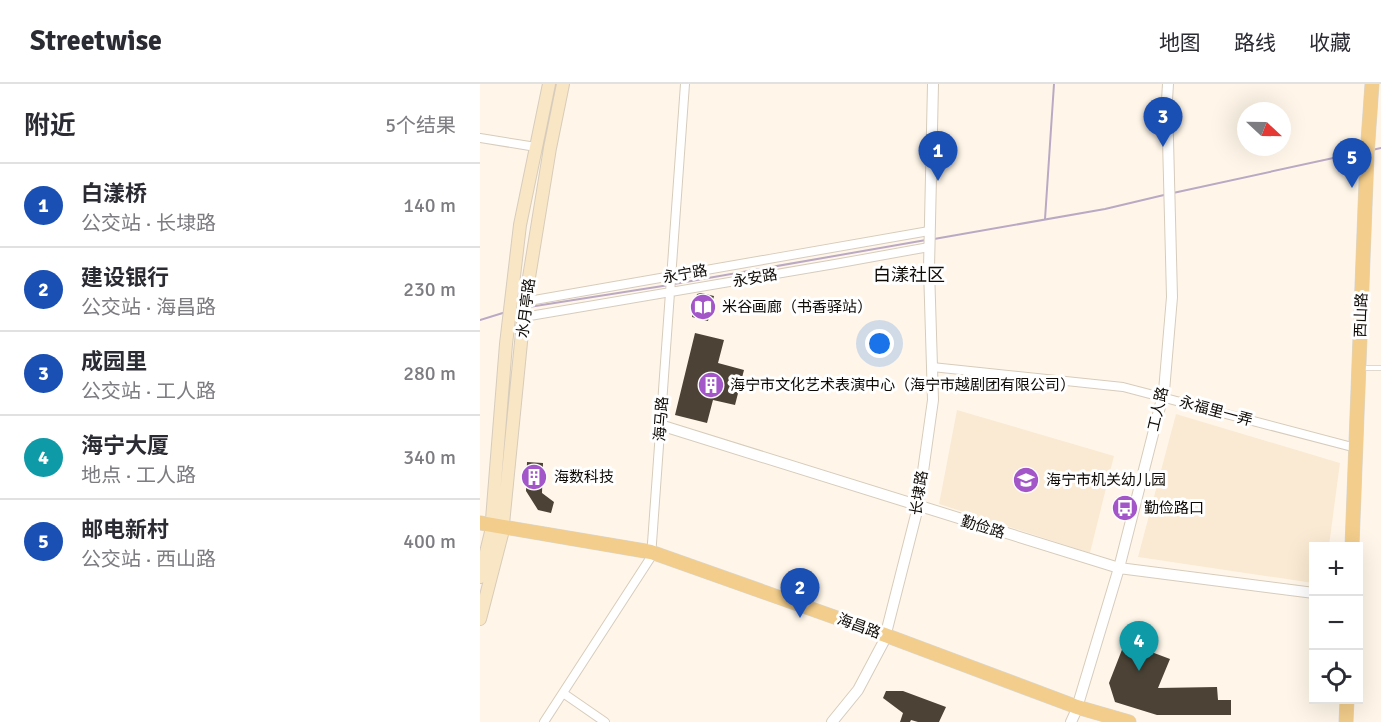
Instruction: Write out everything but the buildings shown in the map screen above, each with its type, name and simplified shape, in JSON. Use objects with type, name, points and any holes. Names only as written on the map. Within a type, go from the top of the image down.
[{"type":"main road","name":"水月亭路","points":[[491,529],[520,225],[549,84]]},
{"type":"main road","name":"水月亭路","points":[[491,529],[550,148],[563,84]]},
{"type":"main road","name":"西山路","points":[[1352,542],[1372,84]]},
{"type":"main road","name":"海昌路","points":[[491,529],[651,555],[885,638],[1074,714],[1104,722]]},
{"type":"main road","points":[[480,577],[491,529]]},
{"type":"main road","points":[[480,618],[491,529]]},
{"type":"main road","points":[[1346,722],[1347,704]]},
{"type":"main road","name":"海昌路","points":[[1074,714],[1129,722]]},
{"type":"street","name":"海马路","points":[[544,722],[651,555],[685,84]]},
{"type":"street","points":[[929,232],[933,84]]},
{"type":"street","name":"工人路","points":[[1074,714],[1119,568],[1164,391],[1172,297],[1168,84]]},
{"type":"street","points":[[480,138],[536,147]]},
{"type":"street","name":"永宁路","points":[[511,302],[525,303],[670,285],[929,232]]},
{"type":"street","name":"长埭路","points":[[832,722],[858,690],[885,638],[918,507],[933,400],[929,232]]},
{"type":"street","name":"永安路","points":[[509,322],[670,285],[929,246]]},
{"type":"street","name":"永福里一弄","points":[[932,367],[1123,387],[1356,448]]},
{"type":"street","name":"勤俭路","points":[[660,425],[1119,568],[1309,592]]},
{"type":"street","points":[[563,693],[605,722]]},
{"type":"lane","points":[[1359,368],[1381,368]]},
{"type":"shaded area","name":"海宁市机关幼儿园","points":[[957,410],[1114,456],[1090,553],[939,504]]},
{"type":"shaded area","points":[[1176,414],[1340,463],[1330,542],[1309,542],[1309,582],[1138,557]]},
{"type":"waterway","points":[[1045,219],[1054,84]]},
{"type":"waterway","points":[[1372,150],[1381,148]]},
{"type":"waterway","points":[[1173,193],[1361,152]]},
{"type":"waterway","points":[[934,239],[1105,209],[1164,195]]},
{"type":"waterway","points":[[674,284],[926,240]]},
{"type":"waterway","points":[[529,307],[669,285]]},
{"type":"waterway","points":[[480,320],[506,312]]},
{"type":"place","name":"成园里","points":[[1163,147]]},
{"type":"place","name":"白漾桥","points":[[938,181]]},
{"type":"place","name":"邮电新村","points":[[1352,188]]},
{"type":"place","name":"米谷画廊（书香驿站）","points":[[703,307]]},
{"type":"place","name":"海宁市文化艺术表演中心（海宁市越剧团有限公司）","points":[[711,385]]},
{"type":"place","name":"海数科技","points":[[534,477]]},
{"type":"place","name":"海宁市机关幼儿园","points":[[1026,480]]},
{"type":"place","name":"勤俭路口","points":[[1125,508]]},
{"type":"place","name":"建设银行","points":[[800,618]]},
{"type":"place","name":"海宁大厦","points":[[1139,671]]},
{"type":"district","name":"白漾社区","points":[[909,275]]}]
